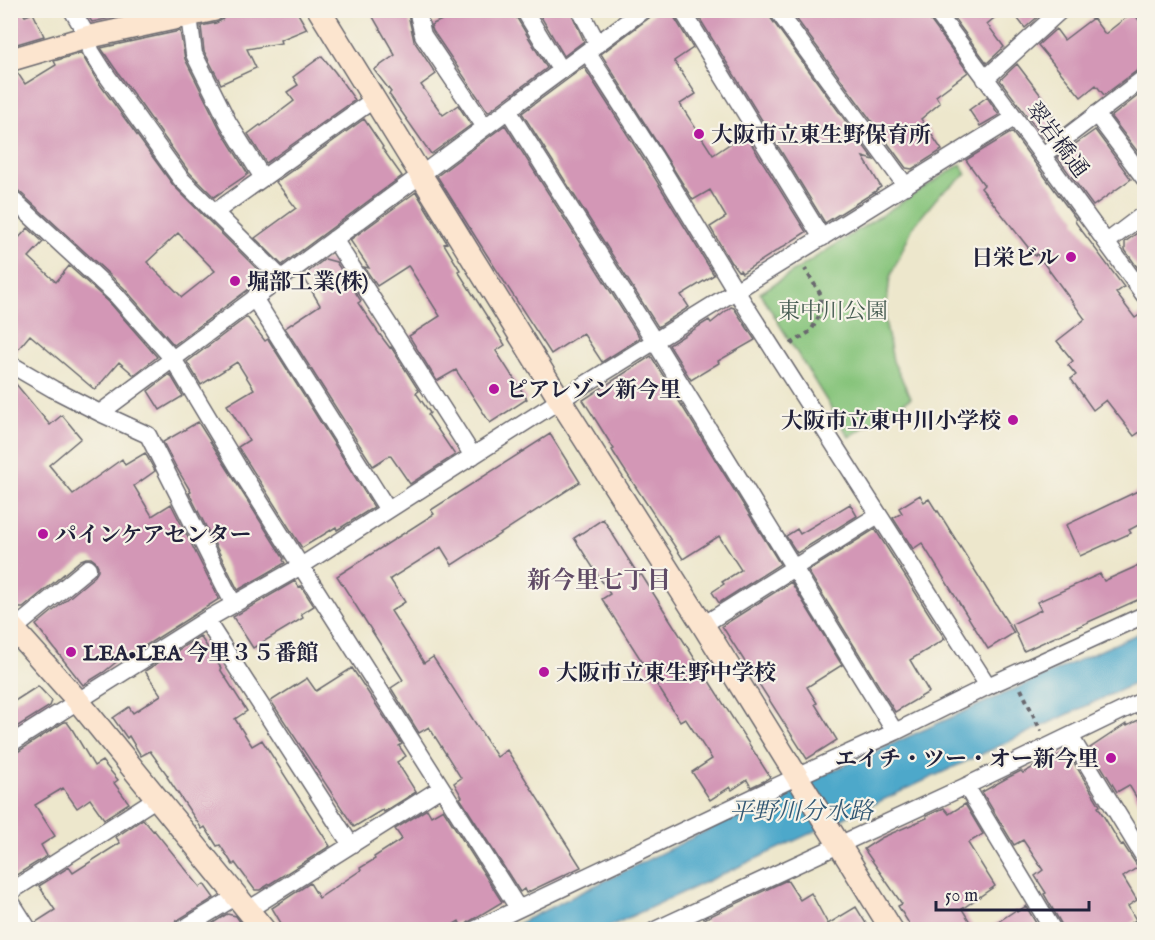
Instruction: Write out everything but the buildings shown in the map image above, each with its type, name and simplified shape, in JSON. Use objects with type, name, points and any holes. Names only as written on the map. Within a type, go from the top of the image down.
[{"type":"street","points":[[72,10],[88,38],[91,51],[105,73],[181,179],[281,278]]},
{"type":"street","points":[[10,60],[88,38],[213,10]]},
{"type":"street","points":[[319,10],[892,930]]},
{"type":"street","points":[[417,10],[423,35],[485,127]]},
{"type":"street","points":[[524,10],[561,71]]},
{"type":"street","points":[[580,10],[593,48],[654,156],[736,291],[988,686]]},
{"type":"street","points":[[100,413],[643,10]]},
{"type":"street","points":[[682,10],[822,238]]},
{"type":"street","points":[[777,10],[906,186]]},
{"type":"street","name":"翠岩橋通","points":[[935,10],[1144,295]]},
{"type":"street","points":[[985,79],[1061,10]]},
{"type":"street","points":[[189,16],[194,54],[228,122],[264,178]]},
{"type":"street","points":[[1043,155],[1143,80]]},
{"type":"street","points":[[215,212],[373,100]]},
{"type":"street","points":[[507,110],[655,342],[895,732]]},
{"type":"street","points":[[1096,114],[1144,178]]},
{"type":"street","points":[[10,744],[233,603],[301,566],[560,400],[1014,118]]},
{"type":"street","points":[[10,197],[117,296],[173,359],[238,467],[518,908]]},
{"type":"street","points":[[1107,242],[1144,214]]},
{"type":"street","points":[[334,239],[472,456]]},
{"type":"street","points":[[254,298],[388,510]]},
{"type":"street","points":[[10,364],[53,389],[148,435],[233,603]]},
{"type":"street","points":[[703,625],[878,515]]},
{"type":"street","points":[[88,568],[12,627],[78,701],[264,930]]},
{"type":"street","points":[[474,930],[988,686],[1144,615]]},
{"type":"street","points":[[206,620],[351,845]]},
{"type":"street","points":[[655,930],[966,786],[1144,700]]},
{"type":"street","points":[[1070,736],[1144,857]]},
{"type":"street","points":[[966,786],[1053,930]]},
{"type":"street","points":[[181,930],[242,903],[351,845],[441,788]]},
{"type":"street","points":[[10,892],[157,798]]},
{"type":"street","points":[[10,900],[28,930]]},
{"type":"path","points":[[791,344],[812,331],[820,314],[821,295],[802,266]]},
{"type":"path","points":[[1021,688],[1044,737]]},
{"type":"green space","name":"東中川公園","points":[[961,164],[966,175],[940,194],[913,227],[890,277],[885,320],[893,361],[911,398],[849,437],[760,293]]},
{"type":"water","name":"平野川分水路","points":[[1144,631],[1144,679],[604,929],[505,930],[785,792]]},
{"type":"place","name":"大阪市立東生野保育所","points":[[699,134]]},
{"type":"place","name":"日栄ビル","points":[[1071,257]]},
{"type":"place","name":"堀部工業(株)","points":[[235,281]]},
{"type":"place","name":"ピアレゾン新今里","points":[[494,389]]},
{"type":"place","name":"大阪市立東中川小学校","points":[[1013,420]]},
{"type":"place","name":"パインケアセンター","points":[[43,534]]},
{"type":"place","name":"LEA•LEA 今里３５番館","points":[[71,652]]},
{"type":"place","name":"大阪市立東生野中学校","points":[[544,672]]},
{"type":"place","name":"エイチ・ツー・オー新今里","points":[[1111,758]]},
{"type":"district","name":"新今里七丁目","points":[[599,580]]}]
